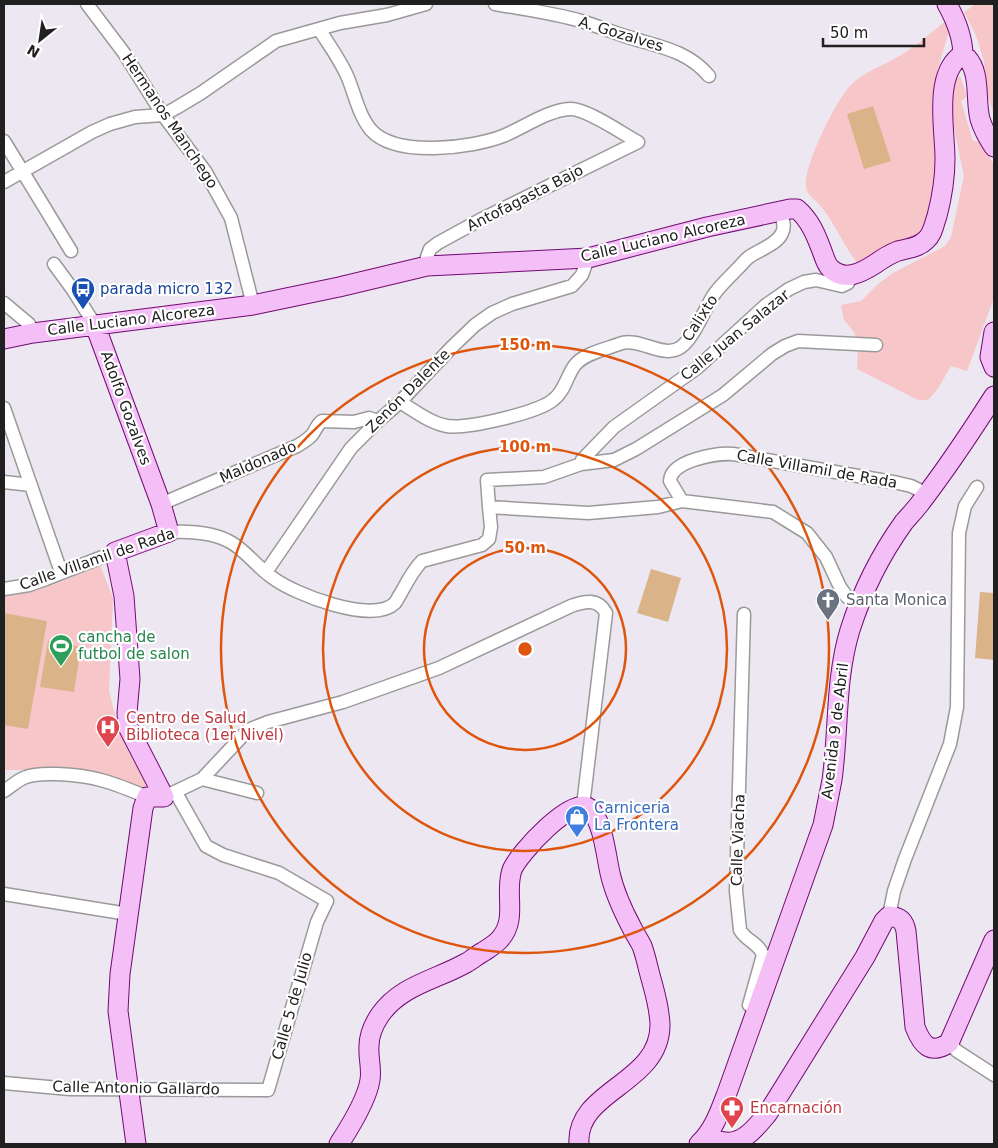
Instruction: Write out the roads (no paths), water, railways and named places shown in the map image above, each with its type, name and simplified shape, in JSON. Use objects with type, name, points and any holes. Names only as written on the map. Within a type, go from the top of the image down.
[{"type":"street","name":"Hermanos Manchego","points":[[86,4],[124,53],[163,115],[206,171],[231,218],[254,305]]},
{"type":"street","points":[[4,182],[110,124],[135,117],[163,115],[201,93],[276,41],[340,23],[387,15],[426,4]]},
{"type":"street","name":"A. Gozalves","points":[[495,4],[581,21],[658,45],[689,59],[702,67],[709,76]]},
{"type":"street","points":[[947,4],[963,41],[963,56]]},
{"type":"street","name":"Antofagasta Bajo","points":[[318,30],[344,70],[363,118],[370,130],[395,144],[417,148],[433,148],[454,147],[488,141],[544,117],[569,109],[584,112],[638,142],[480,220],[438,243],[430,249],[427,257],[427,266]]},
{"type":"street","points":[[963,56],[974,67],[980,118],[988,138],[994,146]]},
{"type":"street","points":[[851,275],[863,272],[890,254],[919,246],[930,236],[942,199],[946,159],[943,128],[944,93],[947,73],[954,60],[963,56]]},
{"type":"street","points":[[4,142],[71,251]]},
{"type":"street","name":"Calle Luciano Alcoreza","points":[[4,339],[33,333],[254,305],[427,266],[588,258],[707,227],[796,209],[804,215],[815,234],[829,267],[839,274],[851,275]]},
{"type":"street","name":"Calixto","points":[[400,402],[429,420],[448,426],[489,422],[543,407],[563,390],[575,364],[585,357],[623,342],[634,342],[662,351],[672,351],[681,347],[695,329],[714,294],[748,257],[768,247],[782,234],[784,224],[780,211]]},
{"type":"street","name":"Zenón Dalente","points":[[266,572],[351,448],[400,402],[451,348],[475,325],[492,313],[512,304],[572,286],[582,275],[588,258]]},
{"type":"street","name":"Adolfo Gozalves","points":[[54,264],[95,325],[161,504],[168,532]]},
{"type":"street","name":"Calle Juan Salazar","points":[[581,464],[582,460],[614,427],[697,368],[766,305],[788,289],[804,282],[816,280],[842,286],[846,285],[851,275]]},
{"type":"street","points":[[4,303],[29,324],[33,333]]},
{"type":"street","points":[[994,332],[990,358],[994,368]]},
{"type":"street","points":[[581,464],[614,460],[636,449],[723,395],[785,346],[798,341],[876,344]]},
{"type":"street","name":"Avenida 9 de Abril","points":[[703,1141],[717,1120],[743,1051],[822,825],[832,779],[838,698],[843,663],[850,631],[860,602],[874,571],[890,544],[927,494],[994,396]]},
{"type":"street","points":[[4,408],[61,572]]},
{"type":"street","name":"Maldonado","points":[[161,504],[297,446],[307,440],[313,434],[318,424],[322,422],[354,422],[369,418],[378,421]]},
{"type":"street","name":"Calle Villamil de Rada","points":[[682,501],[670,481],[672,475],[680,466],[709,455],[721,453],[898,483],[911,486],[927,494]]},
{"type":"street","name":"Calle Villamil de Rada","points":[[4,588],[29,585],[168,532],[182,531],[221,538],[233,544],[274,579],[293,589],[334,604],[369,611],[384,609],[395,602],[416,567],[422,561],[482,545],[489,538],[491,527],[487,480],[544,477],[581,464]]},
{"type":"street","points":[[4,482],[30,485]]},
{"type":"street","points":[[703,1141],[727,1143],[737,1140],[746,1135],[762,1120],[865,957],[884,921],[889,916],[894,891],[905,859],[950,744],[957,708],[959,533],[964,506],[977,487]]},
{"type":"street","points":[[489,507],[596,513],[658,508],[682,501],[773,512],[786,518],[807,533],[826,557],[840,587],[847,596],[860,602]]},
{"type":"street","points":[[115,552],[125,605],[130,679],[127,714],[128,727],[162,796]]},
{"type":"street","points":[[136,1144],[118,1012],[120,974],[140,823],[162,796],[202,779],[248,730],[268,722],[344,702],[439,668],[563,610],[584,602],[598,603],[606,613],[583,806]]},
{"type":"street","name":"Calle Viacha","points":[[743,1051],[741,1032],[764,955],[759,947],[743,936],[740,930],[736,891],[744,614]]},
{"type":"street","points":[[7,785],[25,777],[42,774],[85,776],[162,796]]},
{"type":"street","points":[[202,779],[257,793]]},
{"type":"street","name":"Calle 5 de Julio","points":[[162,796],[206,846],[222,855],[279,873],[327,901],[317,922],[268,1090]]},
{"type":"street","points":[[339,1144],[367,1091],[371,1079],[368,1047],[372,1030],[380,1015],[402,993],[466,963],[499,941],[510,918],[509,884],[518,858],[526,848],[562,816],[583,806],[590,810],[600,826],[613,887],[642,946],[659,1003],[660,1030],[654,1048],[636,1074],[594,1105],[582,1123],[579,1144]]},
{"type":"street","points":[[4,894],[128,914]]},
{"type":"street","points":[[889,916],[900,919],[904,924],[915,1027],[921,1040],[930,1048],[937,1049],[949,1043],[994,940]]},
{"type":"street","points":[[949,1043],[957,1051],[994,1075]]},
{"type":"street","name":"Calle Antonio Gallardo","points":[[4,1083],[70,1089],[268,1090]]},
{"type":"place","name":"parada micro 132","points":[[83,310]]},
{"type":"place","name":"Santa Monica","points":[[828,621]]},
{"type":"place","name":"cancha de futbol de salon","points":[[61,667]]},
{"type":"place","name":"Centro de Salud Biblioteca (1er Nivel)","points":[[108,748]]},
{"type":"place","name":"Carniceria La Frontera","points":[[577,838]]},
{"type":"place","name":"Encarnación","points":[[732,1129]]}]
